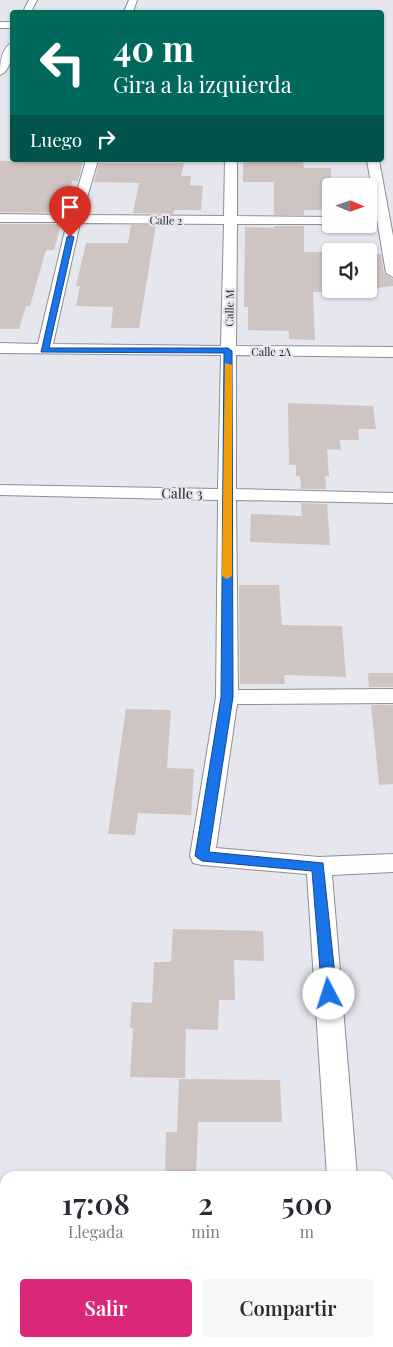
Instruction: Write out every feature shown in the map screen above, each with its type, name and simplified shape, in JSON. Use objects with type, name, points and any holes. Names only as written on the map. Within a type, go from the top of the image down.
[{"type":"street","points":[[0,72],[10,54]]},
{"type":"street","points":[[44,350],[75,218],[91,162]]},
{"type":"street","name":"Calle M","points":[[231,162],[226,493],[227,697],[202,856],[319,866]]},
{"type":"street","points":[[373,162],[388,222],[393,273]]},
{"type":"street","name":"Calle 2","points":[[0,218],[322,222]]},
{"type":"street","name":"Calle 2A","points":[[0,348],[44,350],[393,352]]},
{"type":"street","name":"Calle 3","points":[[0,490],[226,493],[393,498]]},
{"type":"street","points":[[227,697],[393,696]]},
{"type":"street","points":[[342,1171],[319,866],[393,863]]},
{"type":"building","points":[[0,161],[83,162],[78,181],[72,181],[64,213],[0,212]]},
{"type":"building","points":[[243,162],[303,162],[304,168],[331,168],[331,178],[322,178],[322,210],[304,210],[304,215],[274,215],[274,182],[243,182]]},
{"type":"building","points":[[99,163],[184,163],[181,176],[191,176],[190,185],[203,186],[201,210],[174,210],[173,214],[133,213],[139,183],[94,182]]},
{"type":"building","points":[[0,224],[61,224],[54,250],[46,250],[30,306],[26,306],[19,329],[0,329]]},
{"type":"building","points":[[131,225],[156,225],[139,328],[111,328],[113,307],[76,306],[80,286],[76,286],[86,243],[128,243]]},
{"type":"building","points":[[274,226],[304,226],[304,252],[322,252],[322,292],[313,292],[315,340],[289,339],[289,331],[248,330],[248,307],[244,307],[245,227],[274,228]]},
{"type":"building","points":[[377,254],[381,254],[384,273],[393,279],[393,286],[377,288]]},
{"type":"building","points":[[288,403],[373,406],[376,429],[358,429],[359,440],[340,440],[341,450],[327,449],[329,477],[325,476],[326,489],[301,489],[300,476],[296,476],[296,465],[289,465]]},
{"type":"building","points":[[301,503],[327,504],[330,545],[250,542],[251,514],[302,516]]},
{"type":"building","points":[[239,585],[279,585],[282,625],[342,626],[346,677],[284,675],[285,684],[240,684]]},
{"type":"building","points":[[368,673],[393,673],[393,687],[369,687]]},
{"type":"building","points":[[371,705],[393,705],[393,784],[379,785]]},
{"type":"building","points":[[126,709],[171,710],[167,768],[194,769],[191,815],[138,813],[135,835],[108,834]]},
{"type":"building","points":[[173,929],[263,931],[264,961],[234,960],[235,1000],[219,1000],[218,1030],[186,1029],[185,1078],[130,1077],[133,1028],[130,1028],[132,1002],[152,1003],[154,962],[171,962]]},
{"type":"building","points":[[179,1079],[280,1080],[282,1122],[198,1122],[196,1171],[165,1171],[166,1132],[177,1132]]},
{"type":"slow traffic","points":[[227,576],[228,365]]},
{"type":"route","points":[[70,237],[44,350],[228,351],[226,493],[227,697],[202,856],[319,866],[329,994]]}]
